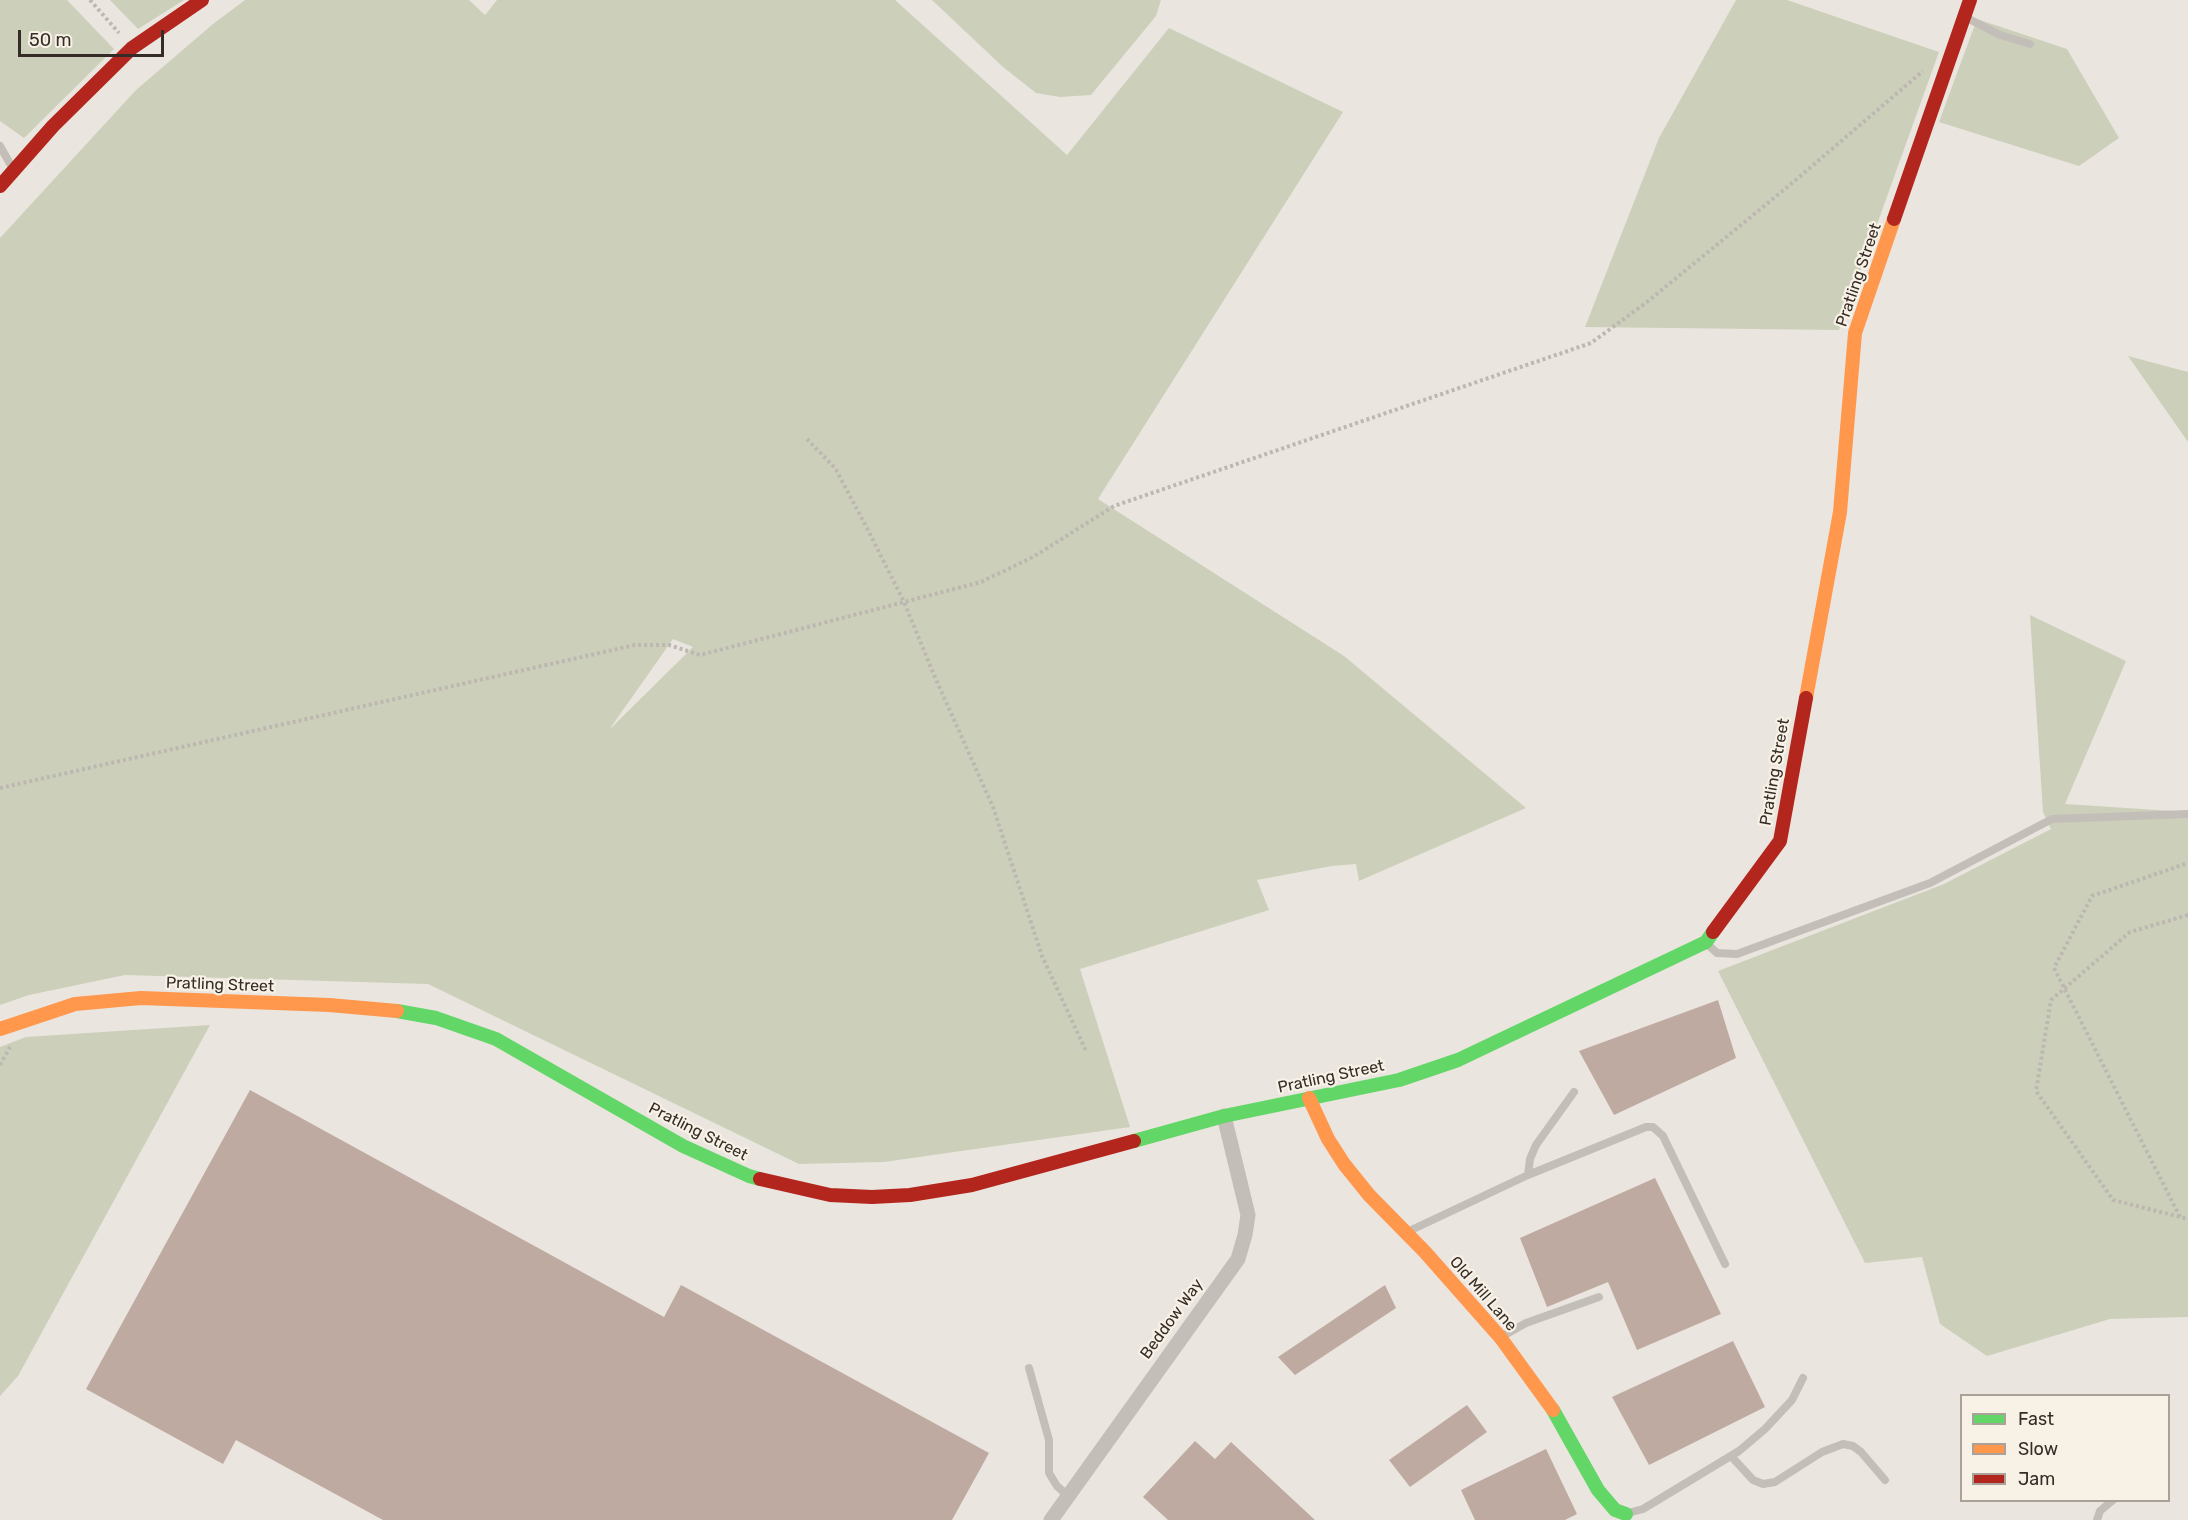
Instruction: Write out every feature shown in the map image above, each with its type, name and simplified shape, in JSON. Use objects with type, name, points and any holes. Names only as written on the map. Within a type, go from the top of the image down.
[{"type":"street","points":[[0,186],[53,126],[132,48],[202,0]]},
{"type":"street","name":"Pratling Street","points":[[0,1029],[75,1004],[141,998],[382,1009],[436,1018],[496,1039],[716,1162],[749,1176],[785,1186],[841,1196],[910,1196],[951,1189],[1224,1116],[1399,1080],[1458,1059],[1706,942],[1780,841],[1840,512],[1855,333],[1970,0]]},
{"type":"street","name":"Old Mill Lane","points":[[1309,1098],[1328,1139],[1344,1164],[1369,1195],[1500,1337],[1551,1406],[1598,1490],[1615,1510],[1626,1514]]},
{"type":"street","name":"Beddow Way","points":[[1051,1520],[1238,1259],[1248,1215],[1224,1116]]},
{"type":"lane","points":[[1964,16],[2000,35],[2030,45]]},
{"type":"lane","points":[[0,146],[14,170]]},
{"type":"lane","points":[[1706,942],[1717,953],[1737,954],[1930,883],[2052,819],[2188,814]]},
{"type":"lane","points":[[1528,1175],[1530,1159],[1536,1145],[1574,1092]]},
{"type":"lane","points":[[1406,1233],[1528,1175],[1646,1127],[1653,1127],[1663,1136],[1725,1264]]},
{"type":"lane","points":[[1500,1337],[1526,1323],[1599,1297]]},
{"type":"lane","points":[[1029,1368],[1049,1440],[1049,1473],[1057,1486],[1068,1496]]},
{"type":"lane","points":[[1626,1514],[1643,1509],[1731,1456],[1765,1429],[1792,1400],[1803,1378]]},
{"type":"lane","points":[[1731,1456],[1753,1480],[1763,1484],[1775,1482],[1833,1447],[1843,1444],[1853,1446],[1861,1452],[1885,1480]]},
{"type":"lane","points":[[2097,1520],[2100,1511],[2111,1502]]},
{"type":"path","points":[[90,0],[132,48]]},
{"type":"path","points":[[0,788],[635,645],[669,645],[700,655],[981,582],[1033,557],[1114,506],[1591,343],[1647,302],[1791,184],[1925,69]]},
{"type":"path","points":[[807,439],[834,468],[867,526],[904,602],[993,807],[1042,956],[1086,1051]]},
{"type":"path","points":[[2180,1218],[2054,968],[2092,896],[2188,863]]},
{"type":"path","points":[[2188,915],[2130,932],[2051,1000],[2036,1090],[2113,1200],[2188,1219]]},
{"type":"green space","points":[[0,0],[67,0],[114,49],[24,138],[0,121]]},
{"type":"green space","points":[[110,0],[184,0],[138,29]]},
{"type":"green space","points":[[245,0],[469,0],[485,15],[497,0],[895,0],[1067,155],[1169,28],[1343,112],[1098,499],[1344,656],[1526,808],[1359,881],[1356,864],[1332,866],[1257,880],[1269,910],[1080,969],[1130,1127],[884,1162],[799,1164],[428,984],[125,975],[29,995],[0,1005],[0,238],[136,90],[213,24]],"holes":[[[673,639],[693,647],[611,728]]]},
{"type":"green space","points":[[932,0],[1161,0],[1156,16],[1091,95],[1060,97],[1036,93],[1003,67]]},
{"type":"green space","points":[[1736,0],[1787,0],[1939,52],[1839,330],[1585,327],[1659,138]]},
{"type":"green space","points":[[1977,19],[2067,49],[2119,138],[2079,166],[1939,122]]},
{"type":"green space","points":[[2128,356],[2188,372],[2188,442]]},
{"type":"green space","points":[[2030,615],[2126,661],[2065,804],[2188,812],[2188,1317],[2110,1319],[1987,1356],[1940,1324],[1922,1257],[1865,1263],[1718,971],[1944,884],[2051,829],[2043,812]]},
{"type":"green space","points":[[210,1025],[18,1376],[0,1396],[0,1047],[26,1037]]},
{"type":"building","points":[[1718,1000],[1736,1058],[1614,1115],[1579,1051]]},
{"type":"building","points":[[250,1090],[664,1317],[681,1285],[989,1453],[952,1520],[383,1520],[236,1440],[223,1464],[86,1389]]},
{"type":"building","points":[[1655,1178],[1721,1314],[1637,1350],[1608,1282],[1547,1307],[1520,1238]]},
{"type":"building","points":[[1385,1285],[1396,1308],[1295,1375],[1278,1357]]},
{"type":"building","points":[[1733,1341],[1765,1407],[1649,1465],[1612,1397]]},
{"type":"building","points":[[1467,1405],[1487,1432],[1410,1487],[1389,1460]]},
{"type":"building","points":[[1195,1441],[1215,1459],[1231,1442],[1315,1520],[1168,1520],[1143,1497]]},
{"type":"building","points":[[1546,1449],[1577,1514],[1565,1520],[1475,1520],[1461,1490]]},
{"type":"traffic: fast","points":[[1134,1141],[1224,1116],[1399,1080],[1458,1060],[1706,942],[1713,932]]},
{"type":"traffic: fast","points":[[397,1011],[436,1018],[496,1039],[683,1146],[760,1179]]},
{"type":"traffic: fast","points":[[1553,1410],[1598,1490],[1615,1510],[1626,1514]]},
{"type":"traffic: slow","points":[[1806,698],[1840,512],[1855,333],[1894,219]]},
{"type":"traffic: slow","points":[[0,1029],[75,1004],[141,998],[329,1005],[397,1011]]},
{"type":"traffic: slow","points":[[1309,1098],[1328,1139],[1344,1164],[1369,1195],[1425,1252],[1500,1337],[1553,1410]]},
{"type":"traffic: jam","points":[[0,186],[53,126],[132,48],[202,0]]},
{"type":"traffic: jam","points":[[1894,219],[1970,0]]},
{"type":"traffic: jam","points":[[1713,932],[1780,841],[1806,698]]},
{"type":"traffic: jam","points":[[760,1179],[830,1195],[872,1197],[910,1195],[972,1185],[1134,1141]]}]
